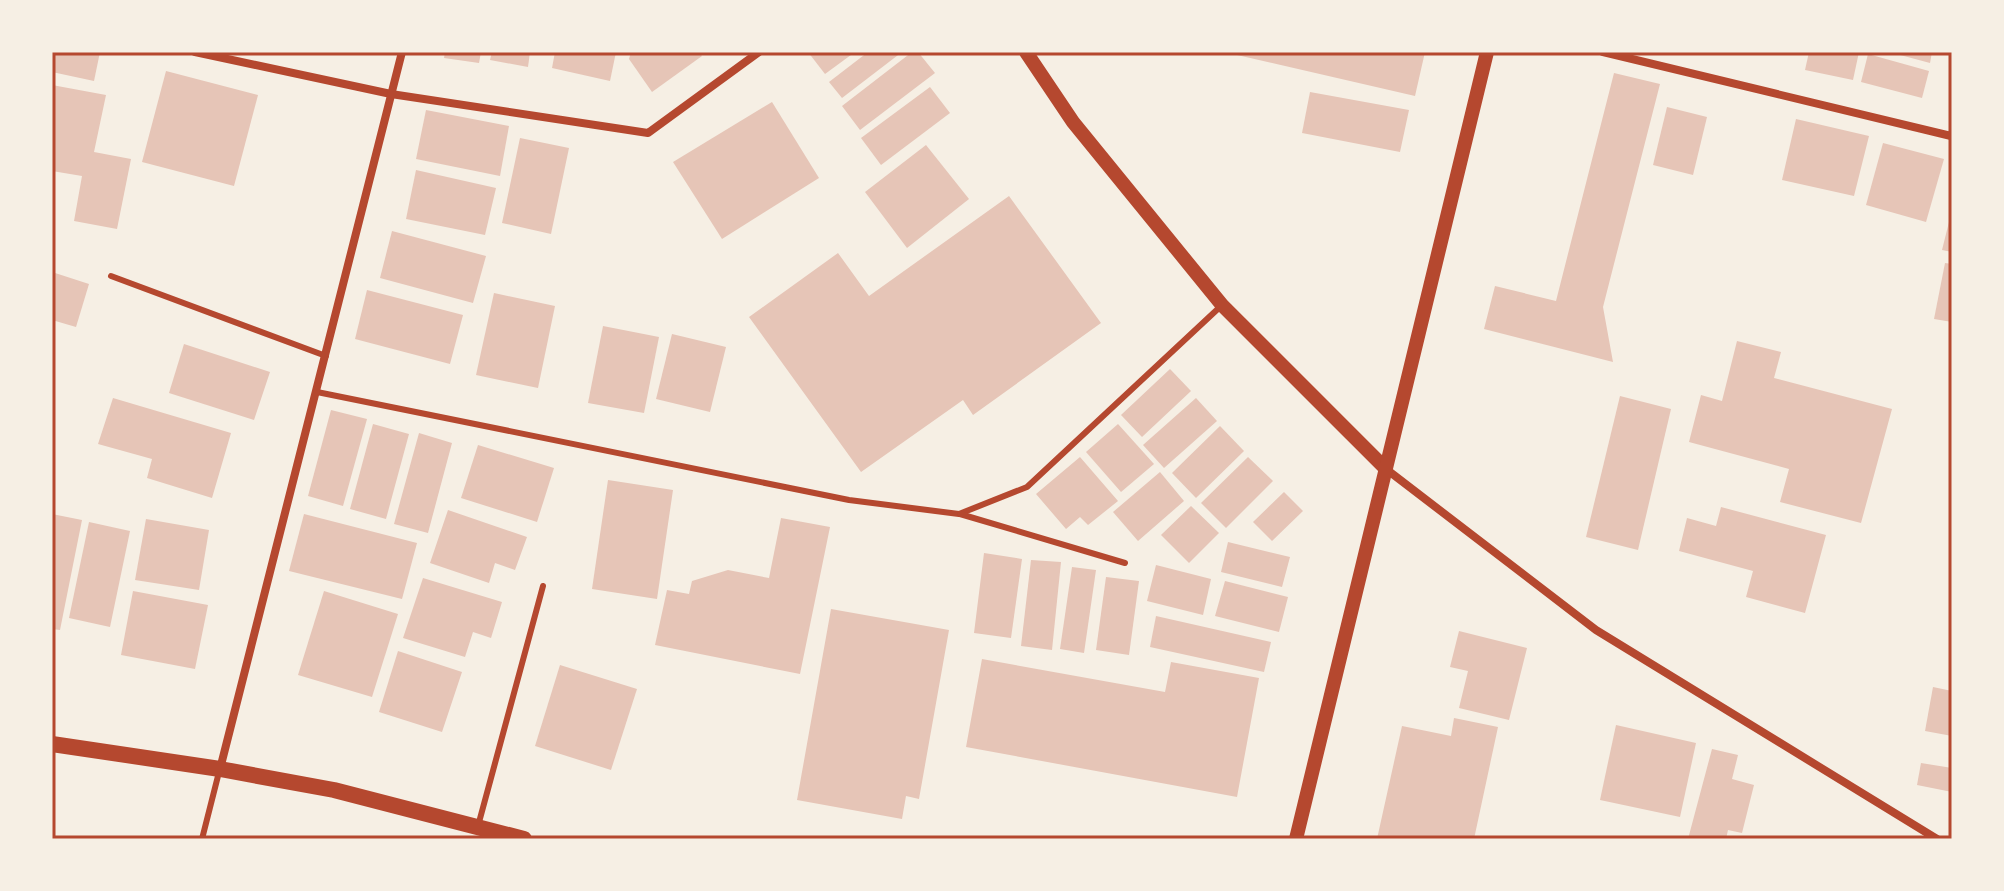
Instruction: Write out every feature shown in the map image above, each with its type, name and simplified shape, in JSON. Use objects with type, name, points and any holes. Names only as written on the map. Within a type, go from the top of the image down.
[{"type":"main road","points":[[52,744],[334,790],[524,839]]},
{"type":"street","points":[[195,52],[391,94],[648,133],[759,52]]},
{"type":"street","points":[[220,769],[402,52]]},
{"type":"street","points":[[1026,52],[1073,122],[1222,305],[1386,469],[1596,630],[1937,839]]},
{"type":"street","points":[[1296,839],[1487,52]]},
{"type":"street","points":[[1603,52],[1951,136],[1952,133]]},
{"type":"lane","points":[[111,276],[326,356]]},
{"type":"lane","points":[[959,514],[1027,487],[1222,305]]},
{"type":"lane","points":[[317,392],[849,500],[959,514],[1125,563]]},
{"type":"lane","points":[[478,827],[543,586]]},
{"type":"lane","points":[[202,839],[220,769]]},
{"type":"building","points":[[52,52],[100,52],[94,81],[52,72]]},
{"type":"building","points":[[445,52],[481,52],[479,63],[444,58]]},
{"type":"building","points":[[492,52],[530,52],[528,67],[490,60]]},
{"type":"building","points":[[555,52],[616,52],[610,81],[552,68]]},
{"type":"building","points":[[631,52],[699,52],[702,56],[652,92],[629,59]]},
{"type":"building","points":[[808,52],[855,52],[825,74]]},
{"type":"building","points":[[868,52],[902,52],[842,98],[829,82]]},
{"type":"building","points":[[912,52],[918,52],[935,73],[860,130],[842,106]]},
{"type":"building","points":[[1224,52],[1425,52],[1415,96]]},
{"type":"building","points":[[1809,52],[1859,52],[1853,80],[1805,70]]},
{"type":"building","points":[[1889,52],[1932,52],[1930,63]]},
{"type":"building","points":[[1868,54],[1929,71],[1922,98],[1861,82]]},
{"type":"building","points":[[166,71],[258,95],[234,186],[142,162]]},
{"type":"building","points":[[1614,73],[1660,84],[1603,307],[1613,362],[1484,329],[1495,286],[1556,301]]},
{"type":"building","points":[[52,85],[106,95],[94,152],[131,159],[117,229],[74,221],[82,176],[52,171]]},
{"type":"building","points":[[930,87],[950,113],[881,165],[861,138]]},
{"type":"building","points":[[1310,92],[1409,110],[1400,152],[1302,133]]},
{"type":"building","points":[[772,102],[819,178],[722,239],[673,162]]},
{"type":"building","points":[[1667,107],[1707,117],[1693,175],[1653,165]]},
{"type":"building","points":[[426,110],[509,126],[500,176],[416,159]]},
{"type":"building","points":[[1796,119],[1869,136],[1854,196],[1782,180]]},
{"type":"building","points":[[520,138],[569,148],[551,234],[502,223]]},
{"type":"building","points":[[1883,143],[1944,159],[1926,222],[1866,205]]},
{"type":"building","points":[[926,145],[969,199],[907,248],[865,192]]},
{"type":"building","points":[[416,170],[496,188],[485,235],[406,219]]},
{"type":"building","points":[[1009,196],[1101,323],[973,415],[963,400],[861,472],[749,317],[838,253],[869,296]]},
{"type":"building","points":[[1952,214],[1952,252],[1942,250]]},
{"type":"building","points":[[392,231],[486,256],[473,303],[380,278]]},
{"type":"building","points":[[1945,263],[1952,264],[1952,322],[1934,319]]},
{"type":"building","points":[[52,272],[89,284],[76,327],[52,320]]},
{"type":"building","points":[[367,290],[463,315],[450,364],[355,339]]},
{"type":"building","points":[[494,293],[555,306],[538,388],[476,375]]},
{"type":"building","points":[[603,326],[659,337],[644,413],[588,403]]},
{"type":"building","points":[[672,334],[726,347],[710,412],[656,399]]},
{"type":"building","points":[[1737,341],[1781,352],[1774,378],[1892,409],[1861,523],[1780,502],[1789,469],[1689,442],[1701,395],[1722,401]]},
{"type":"building","points":[[184,344],[270,372],[254,420],[169,393]]},
{"type":"building","points":[[1170,369],[1191,391],[1142,437],[1121,415]]},
{"type":"building","points":[[1620,396],[1671,409],[1638,550],[1586,537]]},
{"type":"building","points":[[113,398],[231,433],[212,498],[147,478],[152,459],[98,444]]},
{"type":"building","points":[[1196,398],[1217,421],[1164,468],[1143,445]]},
{"type":"building","points":[[331,410],[367,419],[343,506],[308,496]]},
{"type":"building","points":[[373,424],[409,434],[386,519],[350,509]]},
{"type":"building","points":[[1118,424],[1154,464],[1121,492],[1086,452]]},
{"type":"building","points":[[1220,426],[1244,451],[1196,498],[1172,473]]},
{"type":"building","points":[[419,433],[452,443],[428,533],[394,524]]},
{"type":"building","points":[[478,445],[554,468],[537,522],[461,498]]},
{"type":"building","points":[[1080,457],[1118,501],[1088,525],[1080,517],[1066,529],[1036,494]]},
{"type":"building","points":[[1248,457],[1273,481],[1226,528],[1201,503]]},
{"type":"building","points":[[1160,472],[1184,501],[1138,541],[1113,512]]},
{"type":"building","points":[[608,480],[673,490],[657,599],[592,589]]},
{"type":"building","points":[[1284,492],[1303,511],[1272,541],[1253,522]]},
{"type":"building","points":[[1191,506],[1219,533],[1189,563],[1161,535]]},
{"type":"building","points":[[1721,507],[1826,535],[1805,613],[1746,597],[1753,571],[1679,551],[1687,518],[1716,526]]},
{"type":"building","points":[[448,510],[527,537],[515,570],[495,563],[489,583],[430,563]]},
{"type":"building","points":[[52,514],[82,520],[60,630],[52,629]]},
{"type":"building","points":[[304,514],[417,543],[402,599],[289,571]]},
{"type":"building","points":[[781,518],[830,527],[800,674],[655,645],[667,590],[689,594],[692,581],[728,570],[769,578]]},
{"type":"building","points":[[146,519],[209,530],[199,590],[135,580]]},
{"type":"building","points":[[89,522],[130,531],[110,627],[69,618]]},
{"type":"building","points":[[1228,542],[1290,557],[1282,587],[1221,572]]},
{"type":"building","points":[[984,553],[1022,559],[1011,638],[974,633]]},
{"type":"building","points":[[1031,560],[1061,562],[1052,650],[1021,646]]},
{"type":"building","points":[[1156,565],[1211,579],[1203,615],[1147,601]]},
{"type":"building","points":[[1072,567],[1096,570],[1084,653],[1060,649]]},
{"type":"building","points":[[1106,577],[1139,581],[1129,655],[1096,650]]},
{"type":"building","points":[[423,578],[502,602],[491,638],[473,632],[465,657],[403,638]]},
{"type":"building","points":[[1225,581],[1288,597],[1279,632],[1215,616]]},
{"type":"building","points":[[133,591],[208,605],[195,669],[121,655]]},
{"type":"building","points":[[324,591],[398,614],[372,697],[298,675]]},
{"type":"building","points":[[831,609],[949,630],[919,799],[906,796],[902,819],[797,800]]},
{"type":"building","points":[[1156,616],[1271,642],[1264,672],[1150,647]]},
{"type":"building","points":[[1459,631],[1527,648],[1509,720],[1459,708],[1468,671],[1450,667]]},
{"type":"building","points":[[398,651],[462,672],[442,732],[379,712]]},
{"type":"building","points":[[982,659],[1165,692],[1171,662],[1259,678],[1237,797],[966,747]]},
{"type":"building","points":[[560,665],[637,689],[611,770],[535,746]]},
{"type":"building","points":[[1933,687],[1952,691],[1952,736],[1925,731]]},
{"type":"building","points":[[1454,718],[1498,727],[1474,839],[1377,839],[1402,726],[1451,736]]},
{"type":"building","points":[[1616,725],[1696,743],[1680,817],[1600,800]]},
{"type":"building","points":[[1712,749],[1738,755],[1732,779],[1754,785],[1742,833],[1728,830],[1726,839],[1688,839]]},
{"type":"building","points":[[1921,763],[1952,768],[1952,792],[1917,785]]}]
